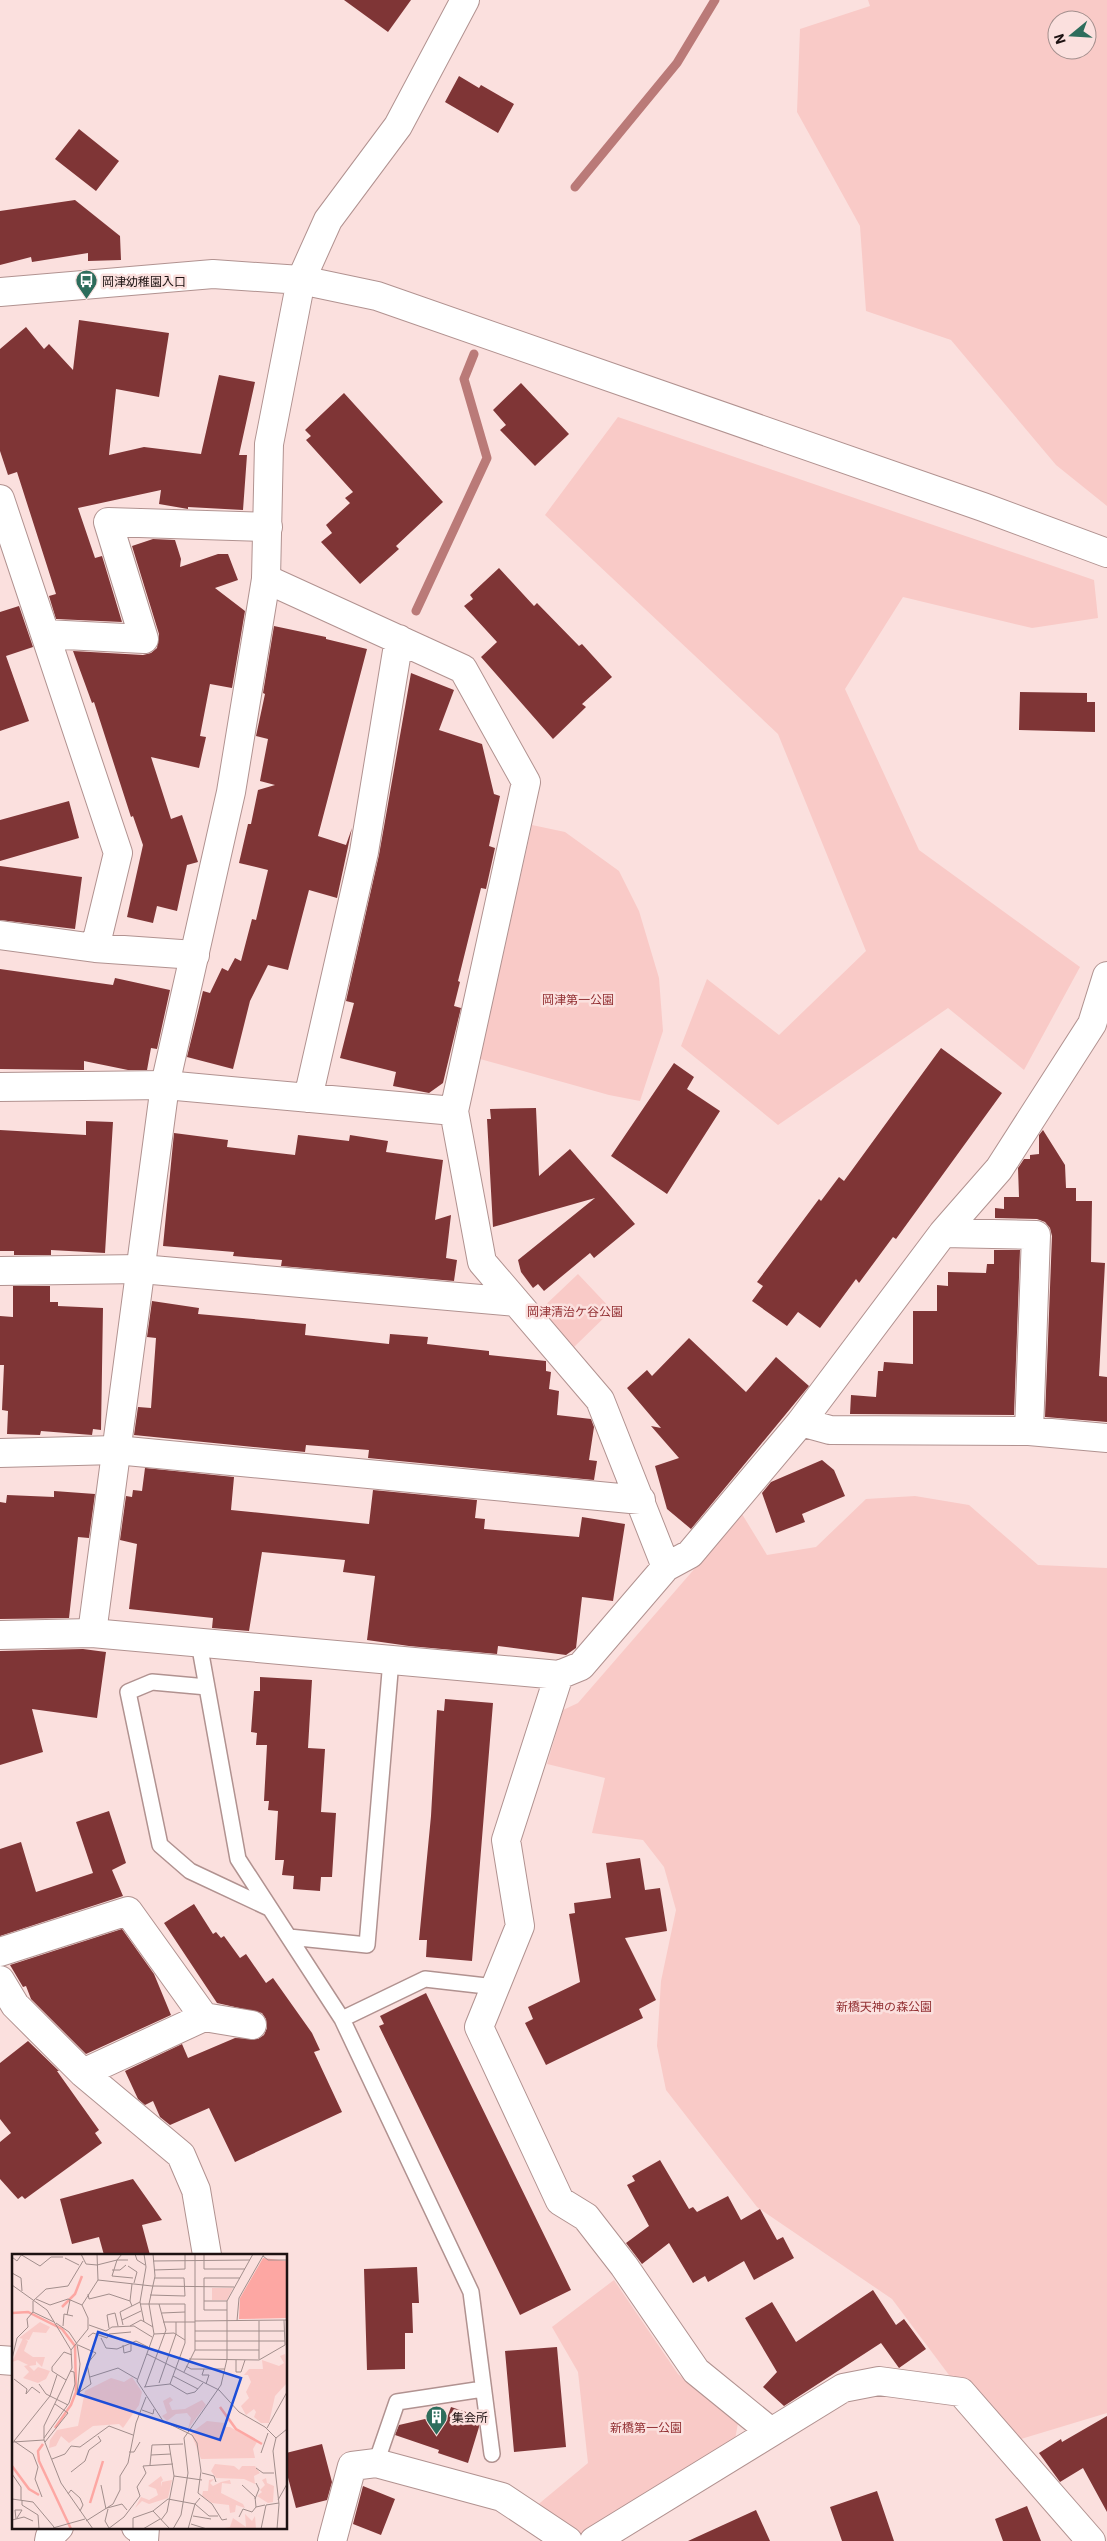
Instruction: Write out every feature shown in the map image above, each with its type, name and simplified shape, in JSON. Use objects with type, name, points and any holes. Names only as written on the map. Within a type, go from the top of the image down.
[{"type":"street","points":[[92,1633],[165,1085],[232,792],[266,579],[269,444],[301,280],[328,220],[398,126],[465,0]]},
{"type":"street","points":[[0,292],[213,274],[301,280],[377,296],[983,507],[1107,553]]},
{"type":"street","points":[[0,499],[118,853],[95,948]]},
{"type":"street","points":[[44,634],[144,639],[108,522],[268,527]]},
{"type":"street","points":[[266,579],[463,669],[526,782],[454,1112],[482,1262],[600,1400],[666,1567]]},
{"type":"street","points":[[308,1098],[364,852],[399,639]]},
{"type":"street","points":[[0,936],[95,948],[195,955]]},
{"type":"street","points":[[0,1635],[92,1633],[559,1675],[581,1666],[666,1567],[690,1554],[801,1422],[943,1233],[999,1169],[1092,1024],[1107,976]]},
{"type":"street","points":[[0,1086],[165,1085],[454,1112]]},
{"type":"street","points":[[943,1233],[1036,1235],[1028,1432]]},
{"type":"street","points":[[0,1271],[141,1270],[515,1302]]},
{"type":"street","points":[[801,1422],[830,1430],[1028,1432],[1107,1438]]},
{"type":"street","points":[[0,1453],[116,1450],[641,1500]]},
{"type":"street","points":[[559,1675],[506,1840],[520,1926],[479,2027],[560,2201],[586,2217],[624,2266],[696,2371],[771,2432]]},
{"type":"street","points":[[0,1952],[128,1911],[204,2017]]},
{"type":"street","points":[[0,1980],[16,2005],[83,2073],[181,2155],[196,2190],[207,2254]]},
{"type":"street","points":[[83,2073],[204,2017],[252,2025]]},
{"type":"street","points":[[594,2541],[843,2388],[879,2381],[961,2392],[1091,2541]]},
{"type":"street","points":[[335,2540],[352,2466],[376,2463],[502,2496],[568,2541]]},
{"type":"street","points":[[49,2541],[50,2536],[58,2528]]},
{"type":"street","points":[[144,2541],[145,2528]]},
{"type":"lane","points":[[199,1643],[238,1859],[342,2019],[471,2292],[492,2454]]},
{"type":"lane","points":[[289,1937],[367,1946],[391,1660]]},
{"type":"lane","points":[[207,1687],[152,1682],[128,1692],[160,1845],[190,1871],[270,1908]]},
{"type":"lane","points":[[342,2019],[425,1979],[495,1987]]},
{"type":"lane","points":[[376,2463],[397,2402],[483,2389]]},
{"type":"green space","points":[[868,0],[1107,0],[1107,506],[1056,465],[951,340],[866,311],[860,226],[797,112],[800,29],[870,6]]},
{"type":"green space","points":[[618,417],[1094,580],[1098,618],[1032,628],[903,597],[845,689],[919,850],[1080,967],[1024,1070],[948,1008],[778,1125],[681,1046],[707,979],[779,1035],[866,951],[778,734],[545,515]]},
{"type":"green space","name":"岡津第一公園","points":[[532,825],[565,832],[619,871],[639,911],[659,978],[663,1031],[640,1101],[609,1095],[480,1059]]},
{"type":"green space","name":"岡津清治ケ谷公園","points":[[578,1274],[612,1310],[573,1348],[538,1312]]},
{"type":"green space","name":"新橋天神の森公園","points":[[915,1496],[969,1505],[1038,1565],[1107,1568],[1107,2413],[1011,2442],[955,2383],[892,2299],[757,2207],[666,2090],[657,2046],[661,1981],[676,1910],[664,1867],[643,1840],[592,1833],[605,1778],[547,1764],[563,1710],[578,1703],[742,1514],[767,1555],[816,1547],[866,1499]]},
{"type":"green space","name":"新橋第一公園","points":[[614,2280],[678,2374],[738,2423],[734,2445],[582,2539],[535,2507],[588,2463],[578,2372],[552,2327]]},
{"type":"building","points":[[344,0],[411,0],[388,32]]},
{"type":"building","points":[[459,76],[479,88],[481,85],[514,104],[498,133],[445,102]]},
{"type":"building","points":[[79,129],[119,161],[96,191],[55,159]]},
{"type":"building","points":[[75,200],[120,236],[121,260],[88,261],[88,253],[32,262],[31,257],[0,265],[0,211]]},
{"type":"building","points":[[79,320],[169,333],[159,397],[116,389],[109,455],[144,447],[201,454],[219,375],[255,382],[239,455],[247,455],[243,510],[188,507],[188,509],[159,504],[161,490],[78,508],[95,558],[102,556],[122,622],[56,619],[49,596],[56,594],[17,472],[8,475],[0,451],[0,349],[26,327],[44,349],[49,344],[73,370]]},
{"type":"building","points":[[521,383],[569,434],[535,466],[500,430],[506,425],[493,410]]},
{"type":"building","points":[[344,393],[443,502],[396,546],[399,549],[360,584],[321,542],[332,533],[326,525],[350,503],[345,498],[353,492],[306,440],[311,436],[305,430]]},
{"type":"building","points":[[153,539],[175,540],[181,559],[180,567],[218,554],[228,554],[238,580],[215,588],[245,611],[232,688],[210,684],[200,736],[206,737],[199,768],[151,757],[171,819],[182,815],[198,862],[187,865],[177,911],[157,906],[153,923],[127,917],[143,845],[133,816],[131,817],[94,702],[92,703],[73,651],[143,655],[151,653],[157,648],[159,634],[132,546]]},
{"type":"building","points":[[499,568],[534,606],[537,603],[579,646],[582,644],[612,677],[582,704],[586,707],[553,739],[481,657],[497,642],[464,606],[473,599],[470,595]]},
{"type":"building","points":[[19,606],[33,647],[6,656],[29,721],[0,731],[0,612]]},
{"type":"building","points":[[274,626],[326,637],[326,639],[367,649],[318,836],[346,845],[352,828],[337,898],[309,890],[288,970],[268,965],[250,1001],[233,1069],[187,1057],[203,991],[210,993],[222,968],[228,971],[235,958],[241,961],[252,919],[256,920],[268,870],[239,863],[248,824],[251,824],[258,790],[275,785],[260,781],[268,739],[256,736],[265,694],[263,693]]},
{"type":"building","points":[[411,673],[454,690],[439,730],[482,744],[494,794],[500,796],[489,846],[495,848],[486,889],[481,888],[458,981],[460,982],[454,1006],[461,1008],[443,1083],[429,1093],[393,1086],[396,1072],[340,1058],[354,1003],[346,1001],[379,855]]},
{"type":"building","points":[[1020,692],[1087,693],[1087,702],[1095,702],[1095,732],[1019,730]]},
{"type":"building","points":[[69,801],[79,838],[0,861],[0,820]]},
{"type":"building","points":[[0,866],[82,877],[75,929],[0,920]]},
{"type":"building","points":[[0,969],[113,985],[115,978],[170,990],[157,1049],[151,1048],[147,1070],[128,1070],[84,1061],[84,1070],[0,1069]]},
{"type":"building","points":[[941,1048],[1002,1093],[896,1239],[893,1237],[859,1283],[856,1279],[820,1328],[798,1312],[787,1326],[752,1301],[763,1286],[757,1282],[819,1199],[821,1201],[839,1177],[844,1181]]},
{"type":"building","points":[[674,1063],[694,1077],[687,1089],[720,1111],[667,1194],[611,1156]]},
{"type":"building","points":[[536,1108],[539,1176],[570,1149],[635,1224],[594,1258],[590,1253],[544,1291],[538,1284],[533,1288],[521,1272],[518,1260],[595,1198],[493,1227],[487,1119],[491,1119],[490,1109]]},
{"type":"building","points":[[86,1121],[113,1122],[105,1253],[51,1250],[51,1255],[14,1255],[14,1251],[0,1251],[0,1130],[86,1135]]},
{"type":"building","points":[[1043,1130],[1065,1165],[1066,1188],[1076,1188],[1076,1201],[1092,1201],[1091,1262],[1105,1263],[1099,1376],[1107,1377],[1107,1422],[1045,1417],[1052,1236],[1050,1228],[1045,1222],[1037,1219],[995,1218],[995,1208],[1004,1209],[1004,1197],[1019,1197],[1018,1168],[1024,1159],[1030,1159],[1030,1155],[1039,1154],[1039,1135]]},
{"type":"building","points":[[174,1133],[228,1140],[227,1147],[295,1155],[298,1135],[349,1141],[350,1135],[388,1141],[386,1152],[443,1160],[435,1220],[451,1215],[446,1258],[457,1260],[454,1281],[281,1266],[282,1260],[233,1256],[234,1252],[163,1246]]},
{"type":"building","points":[[994,1250],[1020,1250],[1014,1415],[850,1414],[851,1395],[876,1397],[878,1371],[883,1371],[884,1362],[913,1364],[913,1311],[937,1311],[937,1285],[948,1286],[948,1272],[986,1273],[987,1264],[994,1264]]},
{"type":"building","points":[[13,1286],[50,1286],[50,1302],[58,1302],[58,1306],[103,1308],[101,1430],[93,1429],[92,1435],[41,1431],[40,1435],[7,1434],[8,1411],[2,1410],[4,1365],[0,1365],[0,1316],[13,1317]]},
{"type":"building","points":[[152,1301],[199,1308],[198,1314],[306,1324],[305,1335],[389,1344],[390,1334],[428,1337],[427,1344],[489,1351],[489,1355],[546,1361],[546,1371],[551,1372],[549,1389],[559,1391],[557,1415],[591,1419],[594,1427],[589,1460],[597,1461],[594,1480],[368,1458],[369,1450],[306,1445],[305,1452],[134,1435],[138,1407],[151,1408],[156,1338],[147,1337]]},
{"type":"building","points":[[689,1338],[746,1392],[776,1357],[809,1386],[691,1529],[667,1509],[655,1466],[679,1458],[651,1426],[661,1428],[627,1388],[647,1370],[652,1376]]},
{"type":"building","points":[[822,1460],[834,1470],[845,1496],[802,1514],[805,1522],[776,1533],[762,1493],[771,1482]]},
{"type":"building","points":[[145,1468],[234,1477],[231,1510],[369,1524],[373,1490],[477,1500],[475,1518],[485,1519],[484,1529],[579,1537],[582,1517],[625,1524],[613,1601],[582,1597],[576,1648],[566,1655],[498,1646],[497,1654],[409,1646],[367,1640],[375,1576],[343,1572],[345,1560],[262,1552],[249,1631],[212,1628],[213,1618],[129,1609],[137,1544],[120,1540],[126,1496],[132,1497],[133,1490],[142,1491]]},
{"type":"building","points":[[54,1491],[95,1494],[89,1538],[78,1537],[69,1618],[0,1619],[0,1502],[6,1503],[7,1495],[54,1497]]},
{"type":"building","points":[[83,1649],[106,1652],[97,1718],[32,1709],[43,1752],[0,1765],[0,1651]]},
{"type":"building","points":[[260,1677],[312,1680],[308,1748],[325,1749],[321,1812],[336,1813],[332,1877],[321,1877],[320,1891],[293,1889],[294,1876],[282,1875],[284,1860],[275,1860],[278,1811],[268,1810],[269,1801],[264,1801],[267,1745],[256,1745],[257,1733],[251,1732],[254,1691],[260,1691]]},
{"type":"building","points":[[445,1699],[493,1703],[472,1961],[426,1957],[427,1940],[419,1940],[431,1816],[437,1710],[444,1711]]},
{"type":"building","points":[[109,1811],[126,1863],[112,1870],[123,1896],[0,1936],[0,1849],[21,1842],[36,1892],[93,1873],[76,1822]]},
{"type":"building","points":[[640,1858],[645,1890],[660,1888],[667,1931],[625,1938],[656,2000],[639,2009],[643,2018],[546,2065],[525,2023],[533,2019],[528,2007],[580,1982],[569,1914],[575,1913],[574,1903],[611,1898],[606,1863]]},
{"type":"building","points":[[194,1904],[213,1934],[216,1932],[221,1938],[224,1936],[240,1958],[246,1954],[266,1983],[273,1978],[312,2033],[320,2050],[314,2052],[342,2112],[235,2162],[209,2108],[170,2125],[160,2117],[153,2101],[145,2105],[138,2099],[125,2071],[182,2044],[188,2058],[235,2038],[258,2039],[264,2035],[267,2028],[266,2019],[262,2013],[217,2003],[164,1923]]},
{"type":"building","points":[[122,1929],[154,1974],[171,2015],[86,2054],[31,1999],[26,1986],[23,1987],[10,1965]]},
{"type":"building","points":[[426,1993],[571,2290],[520,2315],[379,2026],[384,2024],[380,2016]]},
{"type":"building","points":[[28,2041],[59,2071],[57,2071],[99,2130],[95,2133],[102,2143],[25,2199],[22,2196],[18,2199],[0,2179],[0,2142],[11,2133],[0,2119],[0,2063]]},
{"type":"building","points":[[660,2160],[689,2209],[693,2207],[697,2212],[728,2196],[741,2220],[760,2209],[777,2240],[783,2237],[794,2258],[754,2280],[744,2261],[708,2282],[705,2276],[693,2283],[669,2243],[642,2264],[626,2243],[649,2226],[627,2185],[635,2181],[632,2176]]},
{"type":"building","points":[[133,2179],[162,2220],[142,2225],[150,2254],[104,2254],[99,2237],[72,2244],[60,2199]]},
{"type":"building","points":[[417,2267],[419,2303],[412,2303],[413,2333],[405,2333],[405,2369],[367,2370],[364,2269]]},
{"type":"building","points":[[873,2290],[896,2325],[904,2319],[926,2349],[899,2368],[881,2343],[784,2406],[763,2387],[777,2372],[745,2318],[772,2302],[796,2342]]},
{"type":"building","points":[[557,2347],[566,2447],[514,2452],[505,2351]]},
{"type":"building","name":"集会所","points":[[451,2407],[478,2416],[479,2427],[468,2463],[438,2453],[439,2450],[395,2435],[399,2425],[425,2419],[439,2423],[441,2416],[447,2418]]},
{"type":"building","points":[[1107,2416],[1107,2512],[1083,2468],[1060,2482],[1039,2453],[1061,2439],[1062,2442]]},
{"type":"building","points":[[322,2444],[332,2482],[327,2500],[296,2508],[288,2478],[288,2452]]},
{"type":"building","points":[[363,2486],[395,2499],[381,2535],[353,2524]]},
{"type":"building","points":[[877,2491],[894,2541],[842,2541],[830,2507]]},
{"type":"building","points":[[1027,2506],[1041,2541],[1003,2541],[995,2519]]},
{"type":"building","points":[[756,2510],[770,2541],[688,2541]]},
{"type":"waterway","points":[[575,187],[677,63],[715,0]]},
{"type":"waterway","points":[[416,611],[487,458],[464,379],[474,354]]},
{"type":"place","name":"岡津幼稚園入口","points":[[86,300]]},
{"type":"place","name":"集会所","points":[[436,2436]]}]
